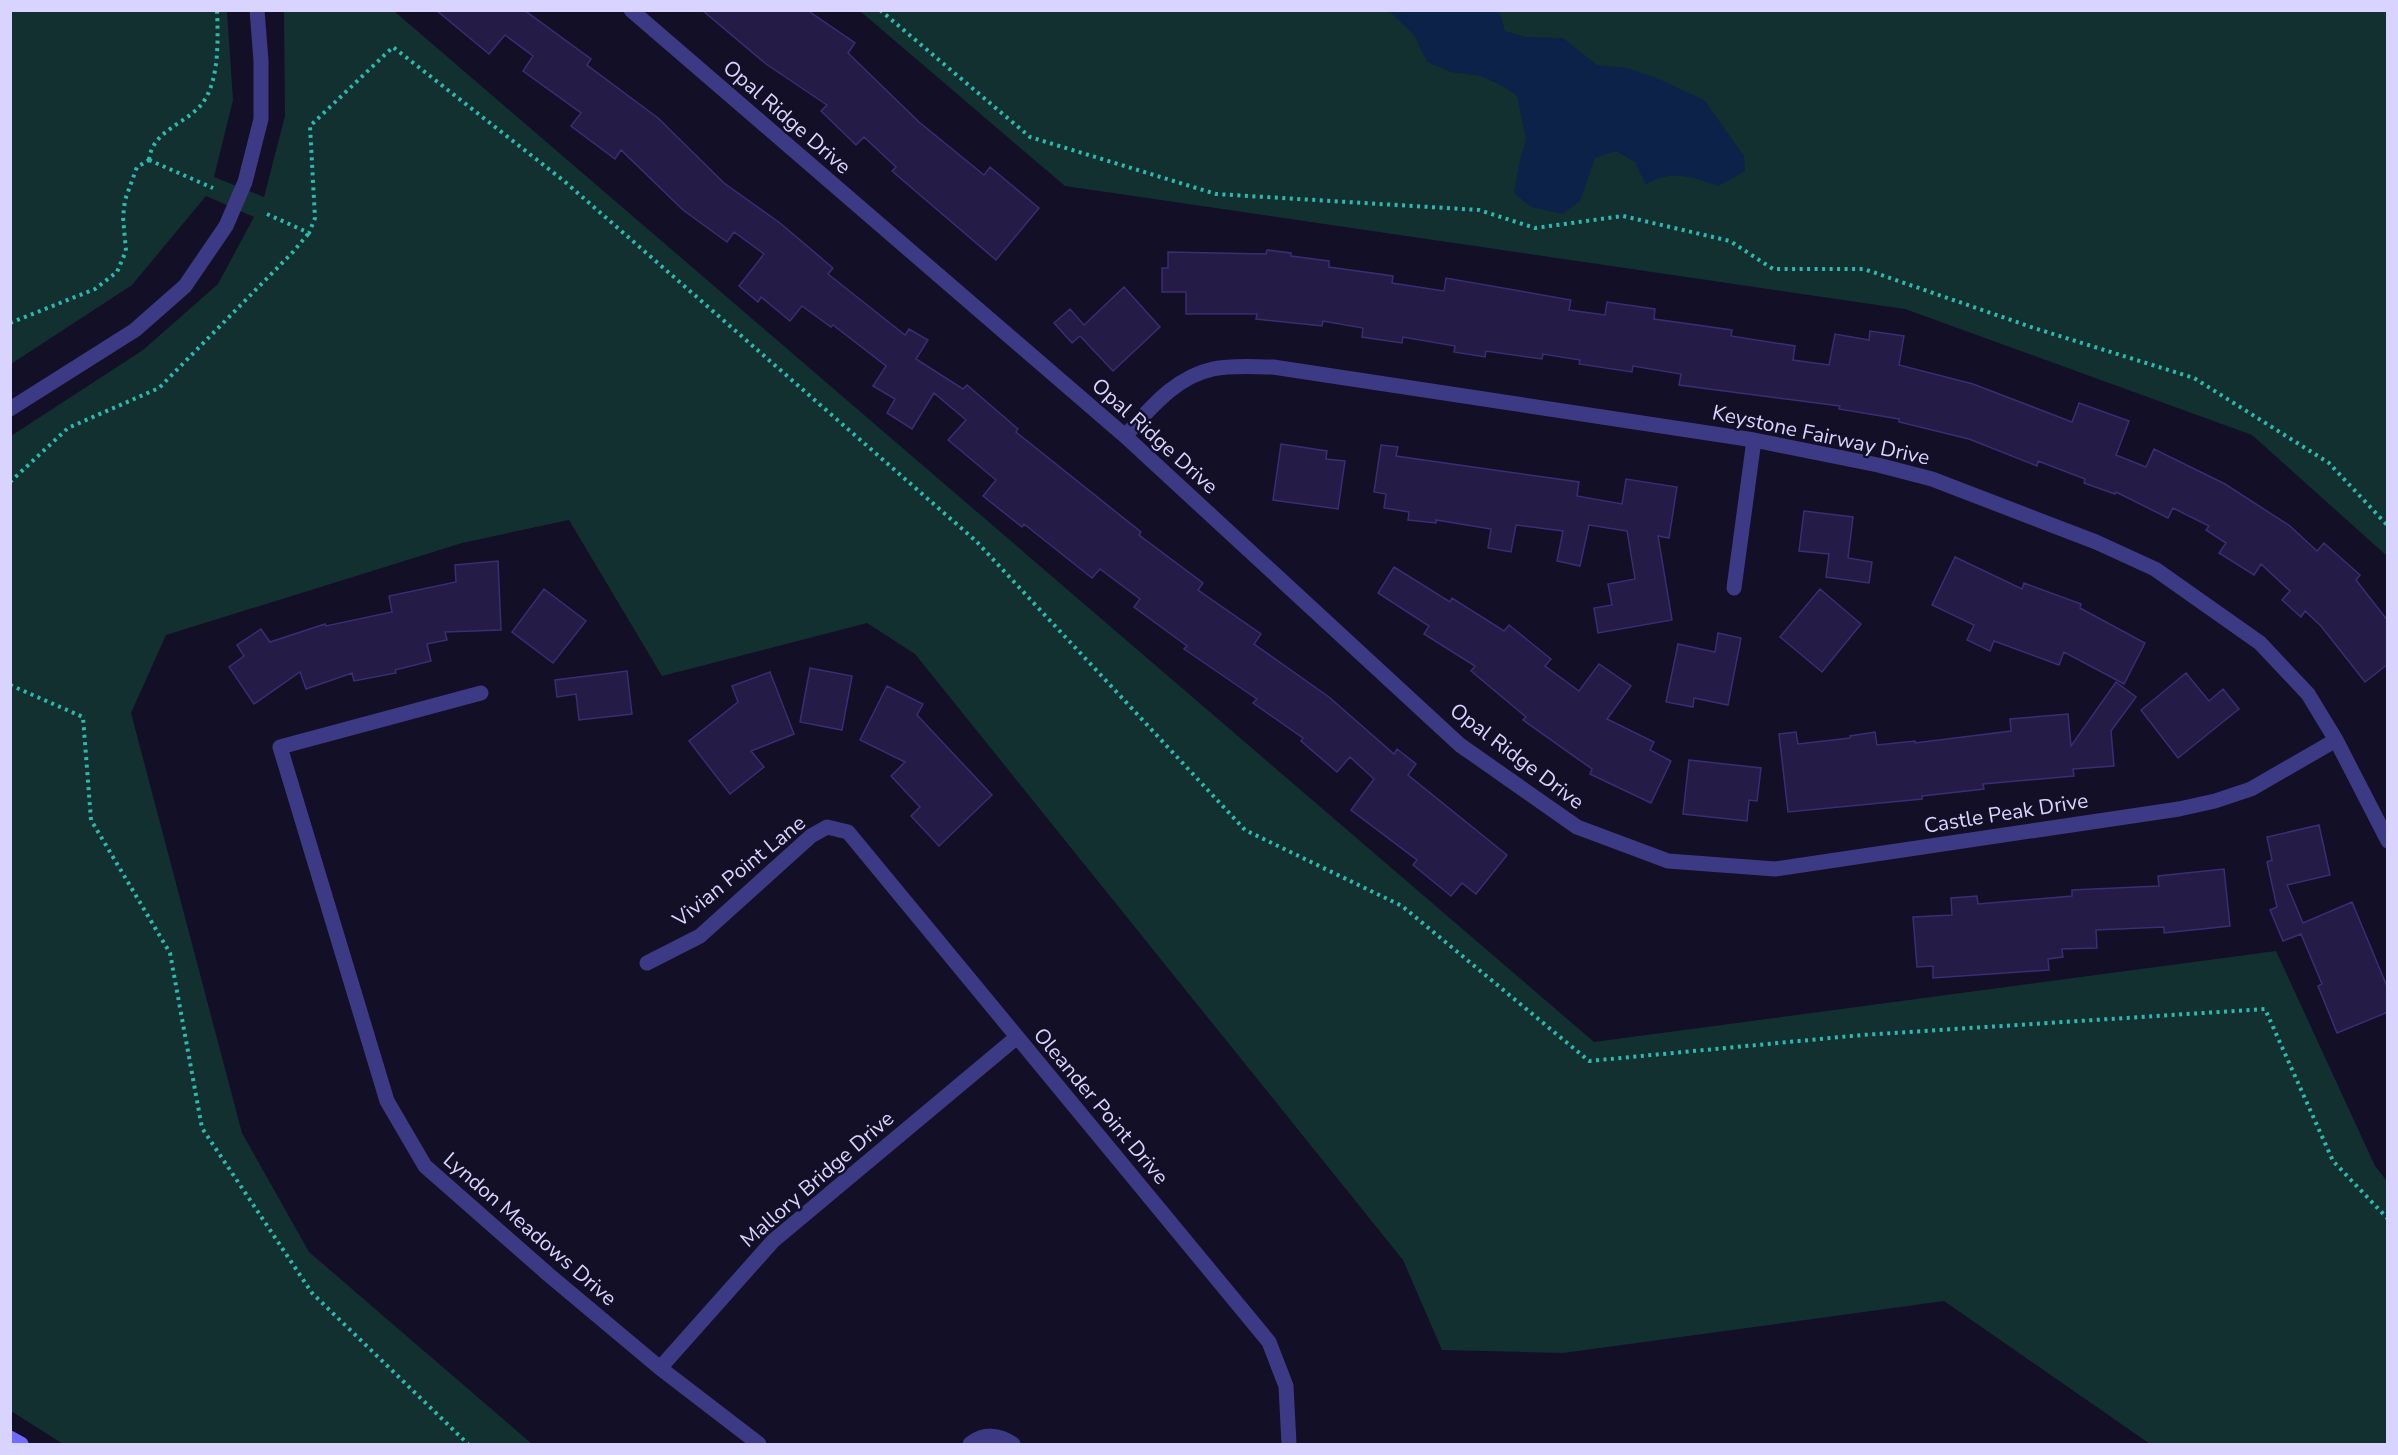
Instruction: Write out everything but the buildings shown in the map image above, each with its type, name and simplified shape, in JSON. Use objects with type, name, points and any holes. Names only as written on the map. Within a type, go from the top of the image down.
[{"type":"main road","points":[[10,1438],[21,1444]]},
{"type":"street","points":[[10,410],[135,330],[185,286],[226,226],[245,182],[261,119],[261,61],[257,10]]},
{"type":"street","name":"Opal Ridge Drive","points":[[632,10],[1125,436],[1460,745],[1577,827],[1668,861]]},
{"type":"street","name":"Keystone Fairway Drive","points":[[1125,436],[1162,396],[1185,379],[1212,369],[1273,367],[1754,440],[1932,479],[2096,542],[2156,569],[2260,643],[2308,694],[2336,740],[2388,841]]},
{"type":"street","points":[[1734,588],[1754,440]]},
{"type":"street","name":"Lyndon Meadows Drive","points":[[481,693],[280,747],[387,1101],[425,1166],[549,1275],[660,1368],[759,1444]]},
{"type":"street","name":"Castle Peak Drive","points":[[1668,861],[1775,869],[2179,808],[2215,801],[2251,789],[2336,740]]},
{"type":"street","name":"Vivian Point Lane","points":[[646,963],[700,936],[812,836],[827,827]]},
{"type":"street","name":"Oleander Point Drive","points":[[827,827],[848,832],[1269,1342],[1286,1386],[1289,1444]]},
{"type":"street","name":"Mallory Bridge Drive","points":[[660,1368],[773,1241],[1017,1037]]},
{"type":"street","points":[[970,1444],[978,1438],[996,1436],[1013,1444]]},
{"type":"path","points":[[10,323],[95,290],[117,272],[126,251],[123,217],[125,200],[137,167],[149,159],[150,151],[157,140],[200,106],[207,96],[214,70],[217,10]]},
{"type":"path","points":[[880,10],[1030,137],[1216,194],[1479,210],[1535,228],[1623,216],[1730,241],[1773,269],[1864,269],[2034,328],[2194,378],[2329,463],[2388,526]]},
{"type":"path","points":[[10,482],[68,428],[159,388],[292,254],[309,232],[315,218],[310,126],[393,47],[564,181],[976,541],[1245,830],[1402,906],[1589,1061],[1862,1035],[2265,1009],[2333,1161],[2388,1219]]},
{"type":"path","points":[[149,159],[213,188]]},
{"type":"path","points":[[267,214],[309,232]]},
{"type":"path","points":[[10,685],[83,717],[91,819],[170,953],[202,1128],[312,1293],[468,1444]]},
{"type":"green space","points":[[11,11],[227,11],[233,100],[214,177],[264,197],[285,116],[284,11],[394,11],[1594,1042],[2276,951],[2375,1166],[2387,1181],[2387,1444],[2150,1444],[1944,1301],[1563,1353],[1442,1350],[1403,1260],[915,654],[867,623],[662,676],[569,520],[462,543],[166,635],[131,713],[242,1133],[309,1252],[532,1444],[63,1444],[11,1411],[11,436],[143,350],[218,284],[254,217],[206,196],[132,285],[11,364]]},
{"type":"green space","points":[[860,11],[2387,11],[2387,556],[2252,435],[1905,309],[1065,186]]},
{"type":"water","points":[[1389,11],[1494,11],[1500,14],[1505,31],[1525,37],[1563,38],[1597,65],[1627,68],[1654,77],[1704,100],[1744,156],[1745,171],[1718,186],[1681,176],[1664,177],[1646,185],[1635,162],[1616,151],[1595,158],[1580,201],[1562,214],[1531,207],[1514,193],[1526,139],[1517,96],[1481,76],[1451,72],[1427,62],[1414,35]]}]
